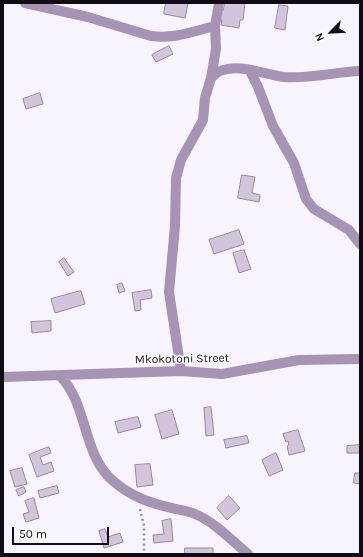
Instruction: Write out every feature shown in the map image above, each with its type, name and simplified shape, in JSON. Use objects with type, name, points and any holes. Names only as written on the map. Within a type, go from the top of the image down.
[{"type":"street","points":[[25,3],[88,16],[138,32],[161,37],[180,36],[215,26]]},
{"type":"street","points":[[181,371],[169,292],[175,226],[176,178],[181,160],[196,136],[203,120],[205,98],[211,78],[216,49],[215,26],[219,3]]},
{"type":"street","points":[[211,78],[223,70],[250,71],[290,77],[360,71]]},
{"type":"street","points":[[250,71],[258,87],[273,126],[294,163],[306,199],[314,209],[349,230],[360,244]]},
{"type":"street","name":"Mkokotoni Street","points":[[3,377],[181,371],[222,374],[299,360],[360,359]]},
{"type":"street","points":[[60,376],[72,390],[99,464],[111,480],[138,499],[194,513],[212,522],[248,554]]},
{"type":"path","points":[[138,499],[144,526],[144,554]]},
{"type":"building","points":[[166,3],[188,3],[185,18],[164,14]]},
{"type":"building","points":[[225,3],[245,3],[243,20],[240,20],[239,28],[221,25],[222,20],[218,20],[220,9],[223,10]]},
{"type":"building","points":[[279,5],[288,6],[285,30],[275,28]]},
{"type":"building","points":[[169,46],[173,54],[156,62],[152,55]]},
{"type":"building","points":[[40,93],[43,104],[26,109],[23,99]]},
{"type":"building","points":[[242,175],[255,177],[252,193],[260,195],[259,202],[238,198]]},
{"type":"building","points":[[239,230],[244,244],[214,254],[209,240]]},
{"type":"building","points":[[244,250],[251,269],[239,273],[233,253]]},
{"type":"building","points":[[64,258],[74,272],[68,276],[59,262]]},
{"type":"building","points":[[122,283],[125,291],[119,293],[117,285]]},
{"type":"building","points":[[151,290],[152,298],[140,300],[141,310],[135,311],[132,293]]},
{"type":"building","points":[[81,291],[85,304],[55,313],[51,299]]},
{"type":"building","points":[[51,321],[51,331],[32,333],[31,322]]},
{"type":"building","points":[[211,407],[214,435],[206,436],[204,408]]},
{"type":"building","points":[[172,410],[179,434],[162,439],[155,415]]},
{"type":"building","points":[[138,417],[141,427],[118,433],[115,422]]},
{"type":"building","points":[[298,430],[305,451],[289,455],[287,446],[289,445],[288,441],[286,442],[283,434]]},
{"type":"building","points":[[247,436],[249,443],[226,448],[224,440]]},
{"type":"building","points":[[360,445],[360,453],[347,453],[347,446]]},
{"type":"building","points":[[49,447],[51,453],[40,457],[43,465],[51,462],[54,471],[37,477],[29,455]]},
{"type":"building","points":[[276,453],[283,470],[269,476],[262,460]]},
{"type":"building","points":[[150,464],[153,485],[137,487],[135,465]]},
{"type":"building","points":[[22,468],[27,484],[15,487],[10,471]]},
{"type":"building","points":[[355,473],[360,473],[360,484],[354,483]]},
{"type":"building","points":[[57,486],[59,493],[40,498],[38,491]]},
{"type":"building","points":[[24,487],[26,492],[19,496],[16,490]]},
{"type":"building","points":[[229,496],[240,508],[227,520],[217,508]]},
{"type":"building","points":[[34,498],[39,518],[26,522],[23,514],[29,512],[25,501]]},
{"type":"building","points":[[171,519],[173,541],[154,543],[153,535],[164,534],[162,521]]},
{"type":"building","points":[[105,529],[108,537],[120,533],[123,542],[104,548],[99,531]]},
{"type":"building","points":[[185,548],[213,548],[213,554],[185,554]]}]
